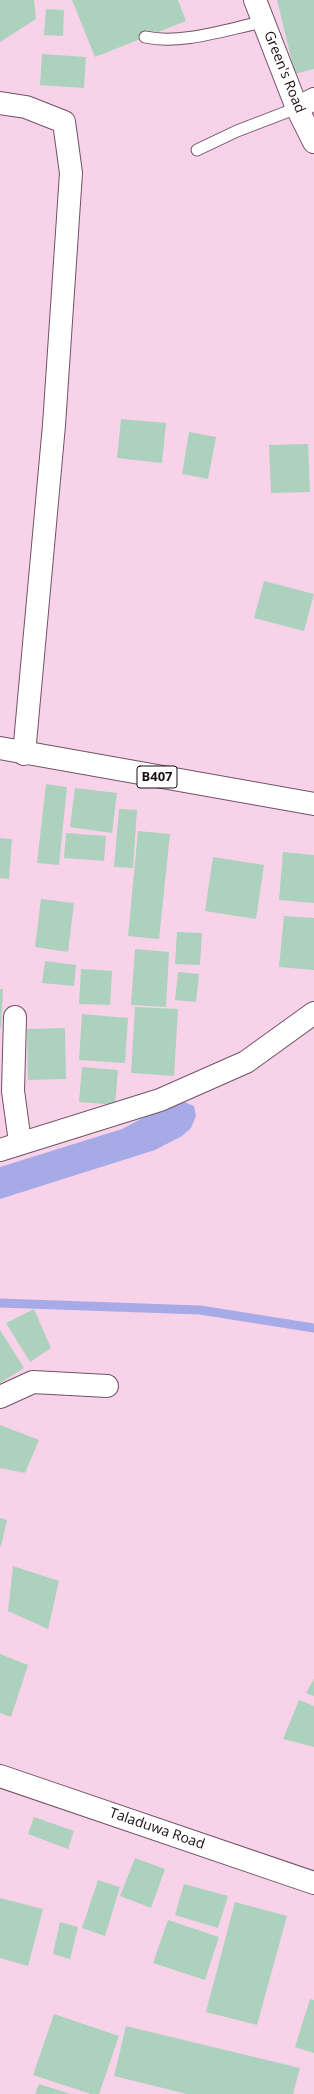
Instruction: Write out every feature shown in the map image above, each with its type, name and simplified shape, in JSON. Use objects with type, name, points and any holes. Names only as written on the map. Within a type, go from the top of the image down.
[{"type":"street","name":"Green's Road","points":[[255,0],[264,22],[306,104],[314,142]]},
{"type":"street","points":[[0,103],[26,107],[64,122],[71,173],[54,425],[24,754]]},
{"type":"street","name":"B407","points":[[0,748],[24,754],[314,804]]},
{"type":"street","points":[[15,1017],[10,1146],[160,1100],[246,1062],[314,1013]]},
{"type":"street","points":[[0,1397],[33,1382],[107,1386]]},
{"type":"street","name":"Taladuwa Road","points":[[0,1776],[314,1882]]},
{"type":"lane","points":[[145,37],[159,40],[178,39],[264,22]]},
{"type":"lane","points":[[197,150],[237,131],[306,104]]},
{"type":"water","points":[[184,1102],[194,1106],[196,1116],[191,1128],[182,1136],[155,1150],[0,1199],[0,1167],[122,1129],[166,1106]]},
{"type":"building","points":[[0,0],[34,0],[36,19],[0,42]]},
{"type":"building","points":[[72,0],[178,0],[186,21],[95,57]]},
{"type":"building","points":[[277,0],[314,0],[314,69],[295,74]]},
{"type":"building","points":[[46,9],[64,10],[63,36],[44,35]]},
{"type":"building","points":[[42,54],[86,57],[84,88],[40,85]]},
{"type":"building","points":[[121,419],[166,423],[162,463],[117,458]]},
{"type":"building","points":[[189,432],[216,437],[208,479],[182,474]]},
{"type":"building","points":[[308,444],[310,492],[271,493],[269,445]]},
{"type":"building","points":[[264,581],[314,594],[304,631],[254,618]]},
{"type":"building","points":[[46,784],[67,787],[59,865],[37,863]]},
{"type":"building","points":[[75,788],[117,793],[112,833],[70,827]]},
{"type":"building","points":[[119,809],[137,810],[133,868],[114,867]]},
{"type":"building","points":[[138,831],[170,834],[159,939],[128,936]]},
{"type":"building","points":[[66,833],[106,836],[104,861],[64,858]]},
{"type":"building","points":[[0,838],[12,839],[9,879],[0,878]]},
{"type":"building","points":[[283,852],[314,855],[314,903],[279,900]]},
{"type":"building","points":[[213,857],[264,865],[256,919],[205,911]]},
{"type":"building","points":[[41,899],[74,903],[68,952],[35,947]]},
{"type":"building","points":[[284,916],[314,918],[314,970],[279,967]]},
{"type":"building","points":[[177,932],[202,933],[200,965],[175,964]]},
{"type":"building","points":[[135,949],[169,952],[166,1007],[131,1005]]},
{"type":"building","points":[[45,961],[76,965],[74,986],[42,983]]},
{"type":"building","points":[[81,969],[112,971],[110,1005],[79,1004]]},
{"type":"building","points":[[178,972],[199,974],[196,1002],[175,1000]]},
{"type":"building","points":[[0,989],[3,989],[1,1028],[0,1028]]},
{"type":"building","points":[[135,1007],[178,1009],[174,1076],[131,1073]]},
{"type":"building","points":[[82,1014],[128,1018],[125,1063],[79,1060]]},
{"type":"building","points":[[65,1028],[66,1079],[28,1080],[27,1029]]},
{"type":"building","points":[[82,1067],[118,1070],[115,1105],[79,1102]]},
{"type":"building","points":[[34,1309],[51,1348],[30,1362],[6,1323]]},
{"type":"building","points":[[0,1330],[24,1368],[0,1383]]},
{"type":"building","points":[[0,1425],[39,1440],[25,1473],[0,1468]]},
{"type":"building","points":[[0,1518],[7,1520],[1,1546],[0,1546]]},
{"type":"building","points":[[13,1566],[59,1581],[48,1629],[8,1611]]},
{"type":"building","points":[[0,1654],[28,1665],[11,1717],[0,1713]]},
{"type":"building","points":[[314,1679],[314,1696],[306,1693]]},
{"type":"building","points":[[299,1700],[314,1706],[314,1747],[283,1739]]},
{"type":"building","points":[[34,1817],[74,1831],[68,1849],[28,1834]]},
{"type":"building","points":[[135,1858],[165,1869],[151,1908],[120,1896]]},
{"type":"building","points":[[98,1880],[120,1887],[105,1936],[82,1928]]},
{"type":"building","points":[[184,1884],[228,1896],[218,1928],[175,1915]]},
{"type":"building","points":[[0,1898],[43,1909],[28,1966],[0,1958]]},
{"type":"building","points":[[235,1902],[287,1916],[257,2025],[206,2012]]},
{"type":"building","points":[[168,1920],[219,1937],[205,1980],[153,1963]]},
{"type":"building","points":[[60,1922],[78,1927],[70,1959],[53,1954]]},
{"type":"building","points":[[310,1999],[314,2000],[314,2053],[295,2047]]},
{"type":"building","points":[[54,2014],[119,2036],[99,2094],[91,2094],[33,2075]]},
{"type":"building","points":[[126,2026],[300,2068],[293,2094],[187,2094],[114,2076]]},
{"type":"building","points":[[39,2084],[71,2094],[35,2094]]},
{"type":"waterway","points":[[0,1303],[200,1310],[314,1328]]}]
